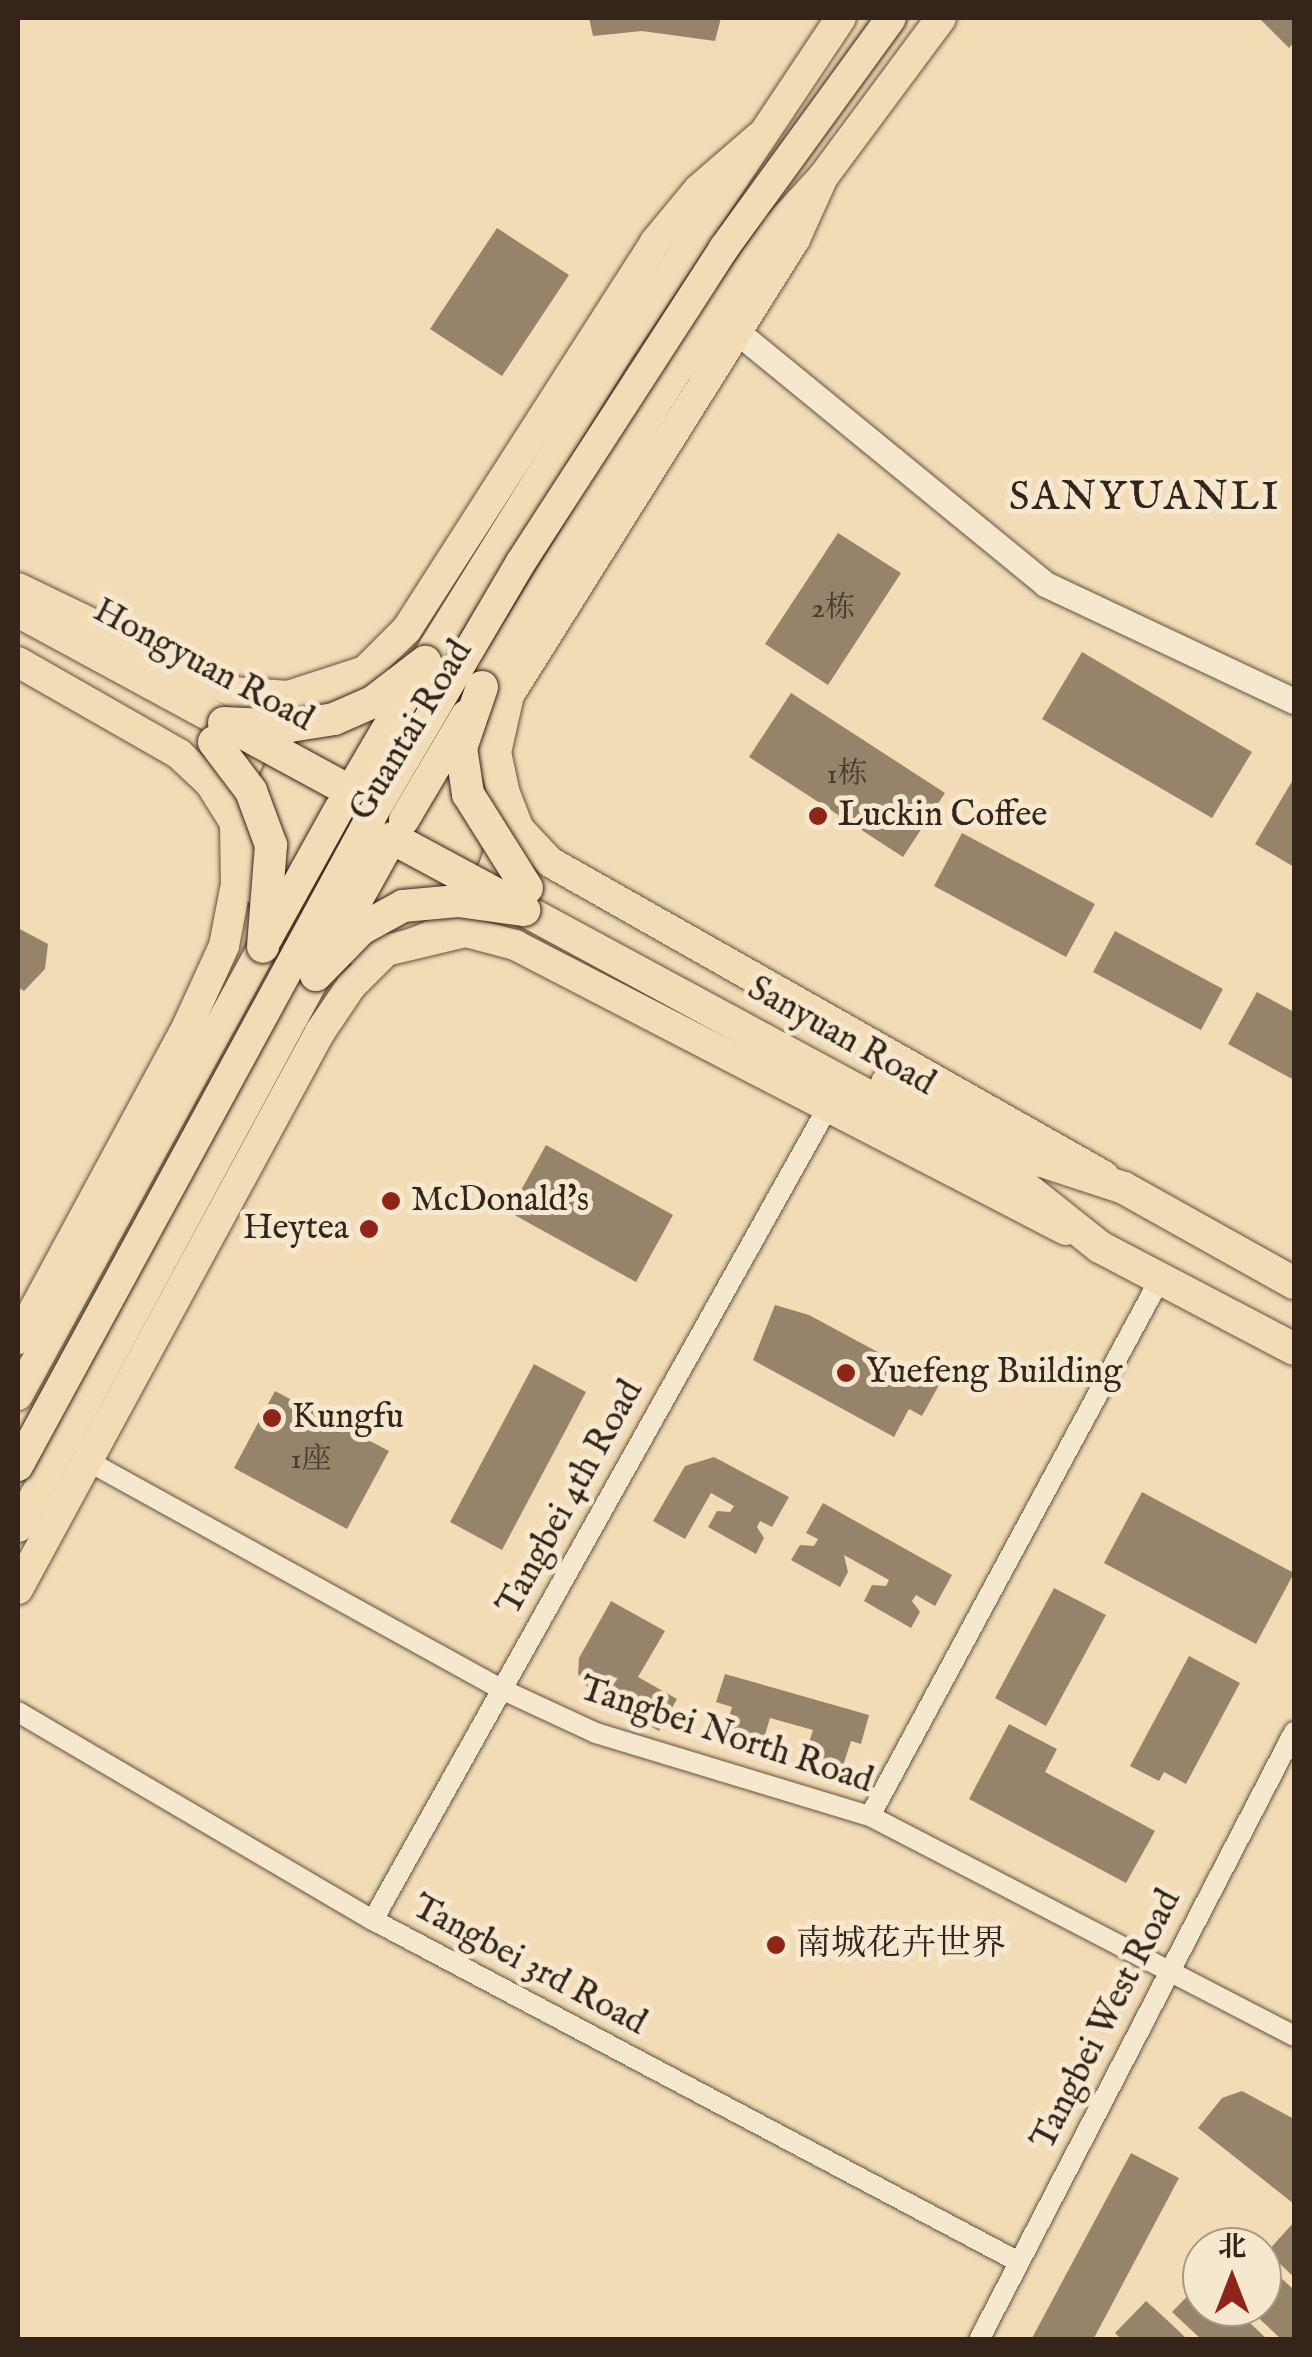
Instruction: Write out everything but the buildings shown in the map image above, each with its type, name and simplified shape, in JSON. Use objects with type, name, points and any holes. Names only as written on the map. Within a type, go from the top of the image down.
[{"type":"highway","name":"Hongyuan Road","points":[[18,612],[219,732],[344,800]]},
{"type":"highway","name":"Hongyuan Road","points":[[18,637],[219,732]]},
{"type":"highway","points":[[263,947],[271,844],[252,791],[219,732],[334,718],[373,702],[426,662]]},
{"type":"highway","points":[[316,975],[361,928],[403,906],[525,899],[468,794],[461,748],[482,686]]},
{"type":"highway","name":"Sanyuan Road","points":[[344,800],[879,1090],[1042,1161],[1124,1188],[1294,1283]]},
{"type":"highway","name":"Sanyuan Road","points":[[879,1090],[1028,1189],[1100,1247],[1294,1350]]},
{"type":"main road","name":"Guantai Road","points":[[18,1395],[344,800],[426,662],[717,202],[841,18]]},
{"type":"main road","points":[[18,1466],[372,815],[521,562],[724,248],[891,18]]},
{"type":"main road","name":"Guantai Road","points":[[18,1527],[316,975],[482,686],[676,372],[777,226],[823,177],[941,18]]},
{"type":"main road","points":[[18,1340],[180,1042],[224,946],[236,884],[235,823],[240,778],[260,737],[293,705],[365,671],[408,629],[655,242],[699,188],[760,136]]},
{"type":"main road","points":[[18,1589],[320,1032],[351,986],[386,951],[427,939],[464,914],[491,878],[505,836],[504,790],[496,752],[509,695],[795,240],[823,177]]},
{"type":"main road","points":[[18,588],[233,692],[288,696],[379,682],[422,692],[448,707],[488,749],[519,829],[550,862],[1053,1142],[1124,1188]]},
{"type":"main road","points":[[18,662],[180,754],[210,783],[235,823],[252,878],[266,903],[300,932],[340,948],[370,950],[466,932],[515,945],[1100,1247]]},
{"type":"street","points":[[735,330],[1045,584],[1294,702]]},
{"type":"street","name":"Tangbei 4th Road","points":[[372,1920],[828,1107]]},
{"type":"street","points":[[870,1816],[1160,1278]]},
{"type":"street","name":"Tangbei North Road","points":[[88,1461],[501,1689],[596,1734],[870,1816],[1294,2036]]},
{"type":"street","name":"Tangbei 3rd Road","points":[[18,1712],[372,1920],[1018,2262]]},
{"type":"street","name":"Tangbei West Road","points":[[979,2340],[1168,1968],[1294,1732]]},
{"type":"place","name":"Luckin Coffee","points":[[818,816]]},
{"type":"place","name":"McDonald's","points":[[391,1201]]},
{"type":"place","name":"Heytea","points":[[369,1229]]},
{"type":"place","name":"Yuefeng Building","points":[[846,1373]]},
{"type":"place","name":"Kungfu","points":[[272,1418]]},
{"type":"place","name":"南城花卉世界","points":[[776,1945]]},
{"type":"district","name":"SANYUANLI","points":[[1145,499]]}]
